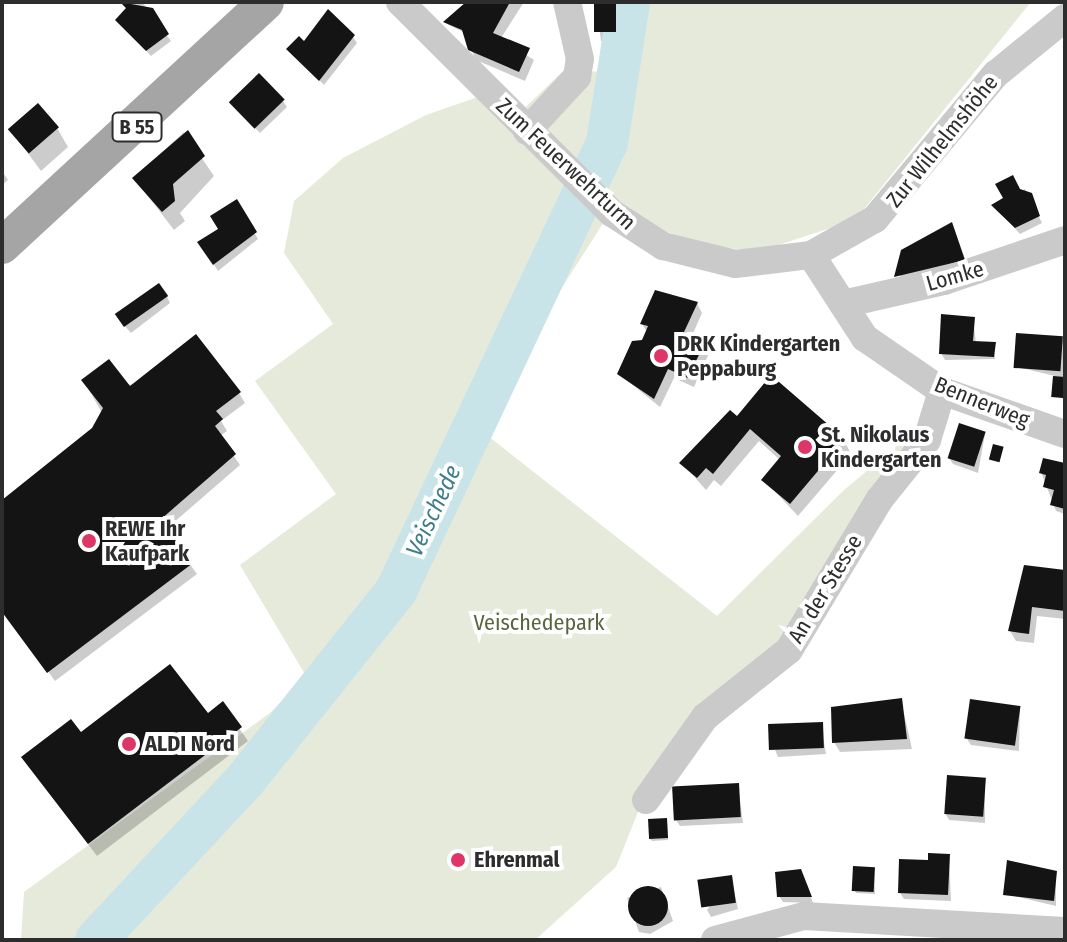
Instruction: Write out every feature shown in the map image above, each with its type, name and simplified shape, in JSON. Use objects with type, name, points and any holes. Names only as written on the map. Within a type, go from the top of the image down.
[{"type":"main road","name":"B 55","points":[[2,246],[266,2]]},
{"type":"street","name":"Zum Feuerwehrturm","points":[[400,2],[612,213],[663,246],[710,261],[771,263],[811,255]]},
{"type":"street","points":[[527,131],[577,77],[580,59],[567,2]]},
{"type":"street","name":"Zur Wilhelmshöhe","points":[[811,255],[849,237],[902,195],[996,74],[1065,18]]},
{"type":"street","name":"Lomke","points":[[843,304],[944,281],[1065,240]]},
{"type":"street","name":"Bennerweg","points":[[811,255],[865,338],[942,391],[1065,434]]},
{"type":"street","name":"An der Stesse","points":[[646,800],[705,717],[789,650],[879,500],[927,440],[942,391]]},
{"type":"street","points":[[715,940],[804,916],[1065,931]]},
{"type":"green space","name":"Veischedepark","points":[[638,2],[1031,2],[864,209],[834,227],[760,251],[711,247],[667,232],[618,200],[474,425],[717,616],[844,490],[909,436],[922,434],[785,645],[646,792],[616,867],[535,940],[21,940],[24,892],[271,712],[306,676],[240,565],[336,494],[255,381],[333,324],[284,253],[294,201],[343,158],[426,115],[478,97],[507,125],[563,71],[628,72]]},
{"type":"building","points":[[120,2],[153,8],[169,34],[146,51],[115,20],[126,8]]},
{"type":"building","points":[[466,2],[510,2],[493,33],[530,48],[519,72],[468,50],[462,30],[443,22]]},
{"type":"building","points":[[594,2],[616,2],[616,32],[594,32]]},
{"type":"building","points":[[328,9],[355,35],[319,81],[286,49],[299,36],[304,41]]},
{"type":"building","points":[[259,73],[285,100],[254,129],[229,102]]},
{"type":"building","points":[[38,103],[59,127],[29,153],[8,129]]},
{"type":"building","points":[[188,130],[205,156],[173,184],[175,201],[162,212],[132,178]]},
{"type":"building","points":[[1013,175],[1020,189],[1032,193],[1040,216],[1015,228],[991,205],[1003,198],[995,184]]},
{"type":"building","points":[[237,199],[257,232],[213,265],[197,242],[218,229],[210,216]]},
{"type":"building","points":[[952,222],[965,260],[894,277],[901,250]]},
{"type":"building","points":[[159,283],[168,296],[124,327],[115,314]]},
{"type":"building","name":"DRK Kindergarten Peppaburg","points":[[655,290],[698,302],[684,332],[705,342],[688,378],[668,369],[654,399],[617,374],[632,341],[642,340],[648,326],[640,324]]},
{"type":"building","points":[[941,314],[975,317],[973,341],[996,342],[994,357],[939,354]]},
{"type":"building","points":[[1016,333],[1063,336],[1060,371],[1014,368]]},
{"type":"building","name":"REWE Ihr Kaufpark","points":[[196,334],[241,392],[216,411],[223,419],[215,426],[236,454],[160,520],[193,563],[47,673],[2,612],[2,500],[92,428],[103,408],[81,380],[109,359],[130,386]]},
{"type":"building","name":"St. Nikolaus Kindergarten","points":[[771,375],[845,439],[790,504],[761,480],[781,456],[750,429],[713,474],[706,468],[697,478],[679,463],[730,410],[737,416]]},
{"type":"building","points":[[1053,376],[1065,377],[1063,398],[1051,397]]},
{"type":"building","points":[[959,423],[986,432],[974,467],[948,458]]},
{"type":"building","points":[[993,444],[1004,447],[999,462],[989,459]]},
{"type":"building","points":[[1043,458],[1065,463],[1065,509],[1050,505],[1054,490],[1043,487],[1046,475],[1039,473]]},
{"type":"building","points":[[1024,565],[1065,570],[1065,611],[1032,607],[1029,634],[1008,631]]},
{"type":"building","name":"ALDI Nord","points":[[170,664],[208,713],[223,701],[242,727],[88,844],[21,757],[71,719],[81,732]]},
{"type":"building","points":[[902,698],[907,739],[832,743],[831,707]]},
{"type":"building","points":[[970,699],[1021,706],[1015,746],[964,739]]},
{"type":"building","points":[[823,722],[824,748],[769,750],[768,724]]},
{"type":"building","points":[[947,775],[986,778],[983,817],[944,814]]},
{"type":"building","points":[[739,783],[741,817],[674,820],[672,787]]},
{"type":"building","points":[[667,818],[668,838],[649,839],[648,819]]},
{"type":"building","points":[[928,853],[950,854],[948,895],[898,893],[899,859],[928,860]]},
{"type":"building","points":[[1007,860],[1057,871],[1054,901],[1003,895]]},
{"type":"building","points":[[853,866],[875,867],[874,892],[852,891]]},
{"type":"building","points":[[801,869],[812,897],[777,897],[775,872]]},
{"type":"building","points":[[732,875],[736,903],[701,908],[697,880]]},
{"type":"building","points":[[648,886],[662,892],[668,906],[662,920],[648,926],[634,920],[628,906],[634,892]]},
{"type":"waterway","name":"Veischede","points":[[96,940],[246,779],[396,591],[607,143],[629,2]]},
{"type":"place","name":"DRK Kindergarten Peppaburg","points":[[661,356]]},
{"type":"place","name":"St. Nikolaus Kindergarten","points":[[805,447]]},
{"type":"place","name":"REWE Ihr Kaufpark","points":[[89,541]]},
{"type":"place","name":"ALDI Nord","points":[[129,744]]},
{"type":"place","name":"Ehrenmal","points":[[458,860]]}]
